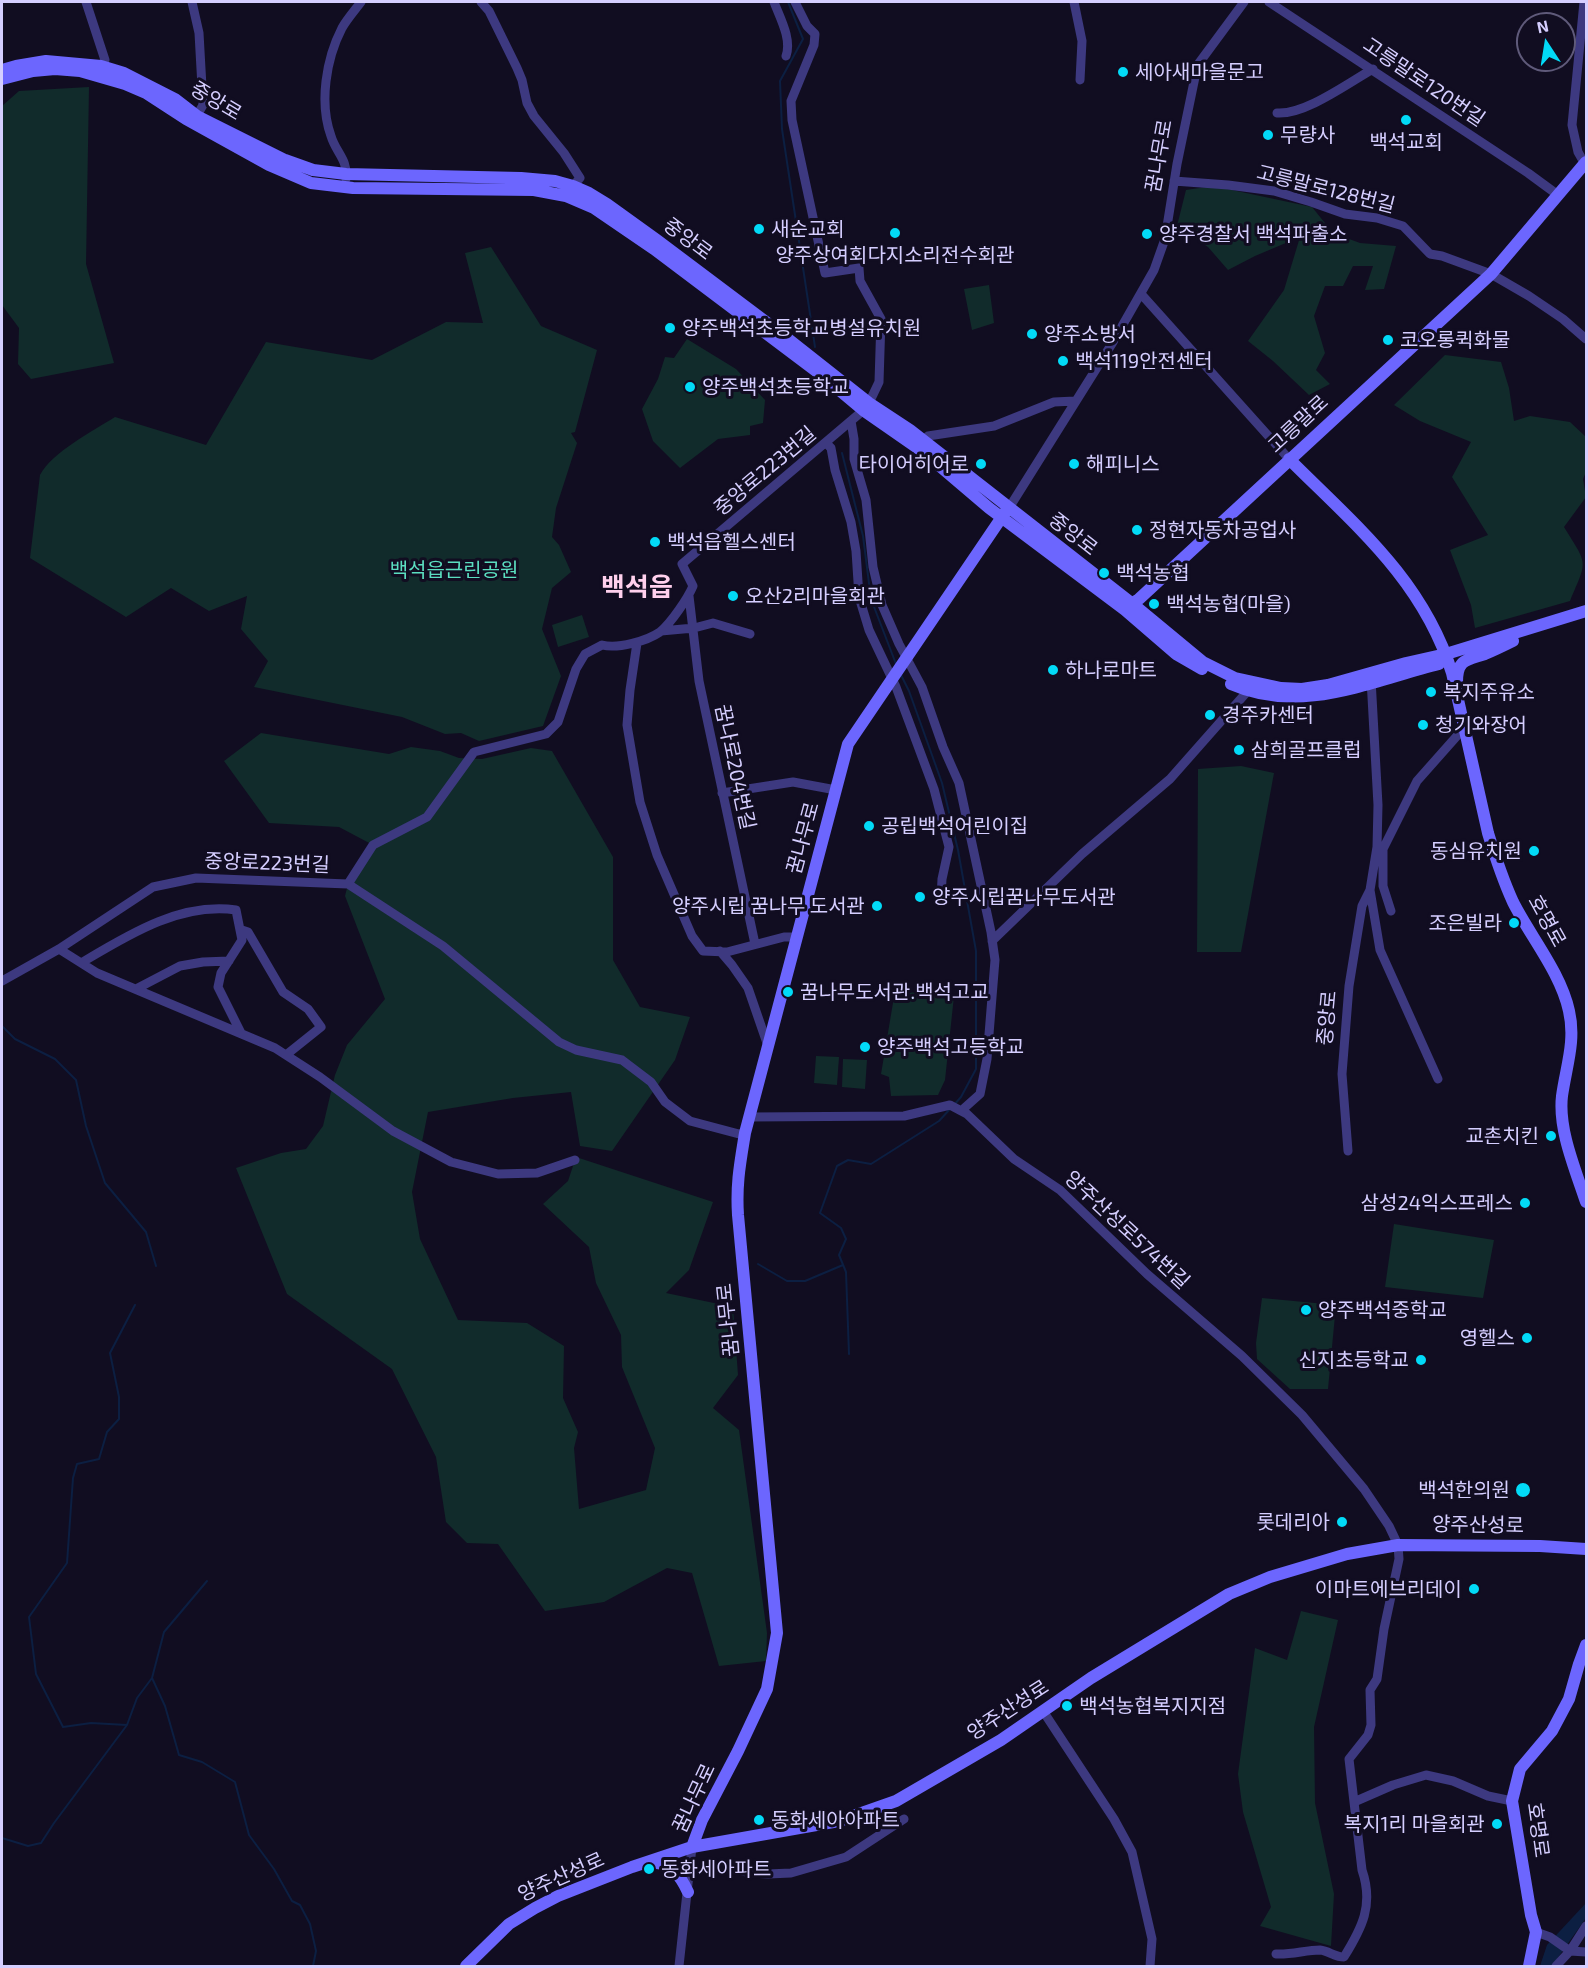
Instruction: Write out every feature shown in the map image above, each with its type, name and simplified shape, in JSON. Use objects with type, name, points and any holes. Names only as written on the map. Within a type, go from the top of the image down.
[{"type":"street","points":[[86,2],[105,60],[100,66]]},
{"type":"street","points":[[192,2],[199,33],[203,105],[194,119]]},
{"type":"street","points":[[346,181],[346,165],[331,137],[325,109],[329,64],[343,28],[361,2]]},
{"type":"street","points":[[482,2],[489,10],[517,68],[527,103],[534,116],[580,177],[569,191]]},
{"type":"street","points":[[774,2],[788,40],[789,48],[786,56]]},
{"type":"street","points":[[750,1117],[904,1116],[956,1108],[980,1094],[987,1059],[995,960],[959,783],[922,687],[899,644],[882,605],[873,567],[866,500],[854,459],[854,439],[849,423],[866,406],[879,382],[881,319],[860,281],[859,268],[825,273],[792,120],[791,101],[814,45],[815,34],[807,26],[795,2]]},
{"type":"street","points":[[1074,2],[1082,40],[1080,80]]},
{"type":"street","name":"꿈나무로","points":[[679,1966],[692,1847],[702,1820],[767,1689],[777,1633],[737,1206],[738,1171],[745,1133],[848,744],[1005,512],[1142,295],[1165,239],[1192,84],[1199,63],[1245,2]]},
{"type":"street","name":"고릉말로120번길","points":[[1269,2],[1373,69],[1558,195]]},
{"type":"street","points":[[1584,2],[1572,125],[1578,152],[1586,164]]},
{"type":"street","name":"중앙로","points":[[2,70],[46,61],[76,62],[124,72],[175,99],[194,119]]},
{"type":"street","points":[[1277,113],[1287,114],[1316,102],[1373,69]]},
{"type":"street","name":"중앙로","points":[[2,80],[33,71],[80,70],[125,84],[194,119],[285,160],[346,181],[521,178],[555,181],[569,191],[607,204],[922,451],[1131,604],[1203,662],[1252,687]]},
{"type":"street","name":"고릉말로","points":[[1131,604],[1491,274],[1586,164]]},
{"type":"street","name":"고릉말로128번길","points":[[1174,181],[1274,191],[1345,214],[1403,226],[1430,254],[1442,256],[1491,274]]},
{"type":"street","points":[[1491,274],[1529,296],[1587,339]]},
{"type":"street","points":[[1142,295],[1289,459],[1387,557],[1420,601],[1447,658]]},
{"type":"street","points":[[923,440],[928,436],[994,426],[1054,402],[1075,401]]},
{"type":"street","name":"중앙로","points":[[866,406],[923,440],[1005,512],[1176,654],[1221,679],[1252,687],[1302,689],[1329,685],[1371,678],[1406,663],[1447,658],[1587,620]]},
{"type":"street","name":"중앙로223번길","points":[[2,981],[59,949],[153,887],[196,878],[348,884],[373,844],[427,818],[474,752],[546,734],[558,722],[576,669],[585,654],[602,645],[608,647],[637,643],[661,631],[689,596],[693,586],[682,564],[849,423]]},
{"type":"street","points":[[826,443],[831,448],[835,470],[851,522],[856,551],[859,597],[869,630],[893,679],[934,789],[949,847],[942,879],[941,899]]},
{"type":"street","name":"꿈나로204번길","points":[[689,596],[699,681],[755,945]]},
{"type":"street","name":"중앙로","points":[[1447,658],[1587,611]]},
{"type":"street","points":[[661,631],[713,624],[750,634]]},
{"type":"street","points":[[1391,911],[1383,886],[1383,849],[1417,781],[1463,725],[1463,709],[1457,681],[1460,665],[1466,660],[1513,641]]},
{"type":"street","points":[[637,643],[627,725],[640,802],[657,855],[692,936],[703,951],[720,951],[784,937],[797,937]]},
{"type":"street","name":"호명로","points":[[1447,658],[1488,833],[1499,868],[1513,901],[1560,985],[1569,1010],[1571,1053],[1562,1097],[1562,1114],[1572,1158],[1587,1202]]},
{"type":"street","name":"중앙로","points":[[1348,1151],[1342,1074],[1349,986],[1362,906],[1370,890],[1377,847],[1378,824],[1371,678]]},
{"type":"street","points":[[992,941],[1082,854],[1170,779],[1252,687]]},
{"type":"street","points":[[722,793],[793,782],[836,790]]},
{"type":"street","points":[[348,884],[443,946],[540,1028],[560,1042],[576,1050],[622,1060],[651,1082],[665,1102],[690,1121],[739,1134],[745,1133]]},
{"type":"street","name":"중앙로","points":[[1370,890],[1380,950],[1438,1078]]},
{"type":"street","points":[[81,963],[121,939],[180,914],[215,907],[236,910],[242,930],[242,940],[221,973],[218,987],[241,1033]]},
{"type":"street","points":[[242,930],[248,932],[283,992],[308,1009],[321,1027],[286,1055]]},
{"type":"street","points":[[59,949],[97,973],[275,1048],[393,1131],[451,1162],[498,1174],[537,1173],[575,1160]]},
{"type":"street","points":[[720,951],[748,988],[768,1046]]},
{"type":"street","points":[[136,989],[180,966],[229,961]]},
{"type":"street","name":"양주산성로574번길","points":[[956,1108],[967,1114],[1014,1159],[1060,1190],[1115,1244],[1205,1326],[1242,1356],[1295,1408],[1364,1489],[1389,1526],[1398,1545]]},
{"type":"street","points":[[1276,1954],[1319,1950],[1329,1952],[1336,1957],[1344,1957],[1367,1911],[1366,1881],[1362,1870],[1349,1759],[1368,1735],[1371,1725],[1370,1690],[1377,1679],[1384,1629],[1399,1559],[1398,1545]]},
{"type":"street","name":"양주산성로","points":[[466,1966],[509,1924],[558,1896],[692,1847],[838,1821],[896,1801],[1001,1740],[1091,1678],[1229,1594],[1314,1563],[1369,1549],[1398,1545],[1540,1546],[1587,1549]]},
{"type":"street","name":"호명로","points":[[1529,1966],[1536,1932],[1531,1915],[1512,1801],[1520,1769],[1552,1731],[1569,1699],[1587,1644]]},
{"type":"street","points":[[1043,1711],[1114,1819],[1132,1852],[1152,1939],[1150,1966]]},
{"type":"street","points":[[1354,1802],[1393,1785],[1426,1775],[1453,1781],[1488,1796],[1512,1801]]},
{"type":"street","points":[[712,1864],[751,1873],[791,1873],[846,1857],[904,1819]]},
{"type":"street","points":[[643,1864],[658,1862],[665,1864],[680,1876],[688,1892]]},
{"type":"street","points":[[1556,1966],[1587,1926]]},
{"type":"street","points":[[1536,1932],[1550,1937],[1569,1950],[1587,1952]]},
{"type":"green space","points":[[89,87],[86,264],[114,363],[31,379],[18,364],[19,328],[2,305],[2,106],[19,91]]},
{"type":"green space","points":[[1213,186],[1312,207],[1333,233],[1360,243],[1396,246],[1384,289],[1365,290],[1373,266],[1353,266],[1343,286],[1325,286],[1314,316],[1325,353],[1316,370],[1330,384],[1309,395],[1248,341],[1284,290],[1300,237],[1228,270],[1208,247],[1177,226],[1186,190]]},
{"type":"green space","name":"백석읍근린공원","points":[[491,247],[541,326],[597,350],[575,432],[571,433],[577,443],[556,508],[552,537],[559,545],[571,572],[552,588],[542,629],[561,676],[543,726],[479,741],[461,733],[445,734],[402,717],[254,687],[268,661],[241,629],[247,596],[209,611],[171,588],[126,617],[30,558],[40,475],[63,450],[115,417],[206,445],[266,342],[372,360],[446,322],[483,323],[465,253]]},
{"type":"green space","points":[[989,285],[994,323],[972,330],[964,289]]},
{"type":"green space","points":[[687,339],[736,369],[765,400],[763,423],[750,426],[750,435],[718,439],[680,468],[653,441],[642,409],[658,379],[665,357],[674,358]]},
{"type":"green space","points":[[1445,355],[1501,362],[1509,388],[1514,421],[1530,416],[1570,422],[1586,437],[1586,472],[1583,479],[1586,497],[1564,527],[1578,549],[1583,563],[1570,601],[1475,628],[1471,605],[1450,550],[1488,535],[1452,477],[1471,442],[1420,421],[1394,405]]},
{"type":"green space","points":[[582,615],[589,637],[558,647],[552,625]]},
{"type":"green space","points":[[261,733],[389,754],[411,747],[440,751],[459,758],[482,759],[531,748],[552,751],[613,857],[613,960],[640,1007],[690,1017],[675,1060],[612,1151],[580,1146],[571,1092],[513,1098],[428,1112],[412,1192],[420,1239],[458,1320],[527,1323],[564,1346],[563,1398],[578,1432],[574,1448],[579,1509],[646,1490],[655,1448],[622,1367],[621,1335],[596,1283],[589,1247],[543,1204],[568,1181],[576,1157],[713,1202],[689,1270],[666,1293],[733,1307],[738,1375],[713,1408],[739,1430],[767,1633],[766,1661],[719,1666],[692,1573],[667,1568],[604,1602],[545,1611],[498,1544],[467,1543],[446,1522],[436,1457],[392,1369],[287,1294],[236,1168],[281,1153],[306,1149],[323,1126],[335,1075],[347,1045],[385,999],[345,896],[348,884],[373,845],[339,827],[269,823],[224,761]]},
{"type":"green space","points":[[1241,766],[1274,773],[1241,952],[1197,952],[1198,769]]},
{"type":"green space","points":[[895,991],[954,996],[945,1080],[938,1095],[891,1096],[889,1077],[881,1074]]},
{"type":"green space","points":[[816,1056],[839,1057],[837,1085],[814,1083]]},
{"type":"green space","points":[[843,1059],[867,1060],[865,1089],[842,1087]]},
{"type":"green space","points":[[1394,1224],[1494,1240],[1483,1298],[1385,1287]]},
{"type":"green space","points":[[1262,1298],[1336,1305],[1328,1389],[1290,1389],[1257,1359],[1256,1343]]},
{"type":"green space","points":[[1301,1611],[1338,1620],[1314,1727],[1315,1803],[1334,1894],[1331,1946],[1260,1926],[1271,1907],[1243,1812],[1238,1774],[1255,1648],[1287,1660]]},
{"type":"water","points":[[1586,1903],[1586,1918],[1552,1966],[1540,1966],[1547,1945]]},
{"type":"waterway","points":[[788,2],[803,39],[780,81],[782,129],[815,347]]},
{"type":"waterway","points":[[842,453],[863,536],[871,599],[896,664]]},
{"type":"waterway","points":[[901,675],[909,691],[942,783],[958,850],[976,951],[976,1069],[961,1097],[954,1105]]},
{"type":"waterway","points":[[2,1026],[15,1039],[55,1059],[76,1080],[86,1126],[105,1183],[146,1232],[156,1266]]},
{"type":"waterway","points":[[849,1354],[846,1272],[839,1255],[846,1239],[841,1228],[820,1213],[837,1166],[848,1160],[871,1164],[939,1121],[950,1109]]},
{"type":"waterway","points":[[758,1264],[787,1281],[805,1281],[843,1265]]},
{"type":"waterway","points":[[135,1305],[110,1353],[119,1397],[119,1419],[107,1432],[99,1459],[77,1464],[73,1478],[67,1563],[29,1617],[36,1674],[63,1727],[91,1723],[127,1725],[137,1698],[152,1678]]},
{"type":"waterway","points":[[207,1581],[164,1632],[152,1678],[165,1706],[179,1755],[202,1762],[235,1782],[249,1835],[274,1869],[292,1901],[300,1905],[310,1924],[316,1951],[313,1966]]},
{"type":"waterway","points":[[2,1838],[28,1846],[41,1843],[127,1725]]},
{"type":"place","name":"세아새마을문고","points":[[1123,72]]},
{"type":"place","name":"백석교회","points":[[1406,120]]},
{"type":"place","name":"무량사","points":[[1268,135]]},
{"type":"place","name":"새순교회","points":[[759,229]]},
{"type":"place","name":"양주상여회다지소리전수회관","points":[[895,233]]},
{"type":"place","name":"양주경찰서 백석파출소","points":[[1147,234]]},
{"type":"place","name":"양주백석초등학교병설유치원","points":[[670,328]]},
{"type":"place","name":"양주소방서","points":[[1032,334]]},
{"type":"place","name":"코오롱퀵화물","points":[[1388,340]]},
{"type":"place","name":"백석119안전센터","points":[[1063,361]]},
{"type":"place","name":"양주백석초등학교","points":[[690,387]]},
{"type":"place","name":"타이어히어로","points":[[981,464]]},
{"type":"place","name":"해피니스","points":[[1074,464]]},
{"type":"place","name":"정현자동차공업사","points":[[1137,530]]},
{"type":"place","name":"백석읍헬스센터","points":[[655,542]]},
{"type":"place","name":"백석농협","points":[[1104,573]]},
{"type":"place","name":"오산2리마을회관","points":[[733,596]]},
{"type":"place","name":"백석농협(마을)","points":[[1154,604]]},
{"type":"place","name":"하나로마트","points":[[1053,670]]},
{"type":"place","name":"복지주유소","points":[[1431,692]]},
{"type":"place","name":"경주카센터","points":[[1210,715]]},
{"type":"place","name":"청기와장어","points":[[1423,725]]},
{"type":"place","name":"삼희골프클럽","points":[[1239,750]]},
{"type":"place","name":"공립백석어린이집","points":[[869,826]]},
{"type":"place","name":"동심유치원","points":[[1534,851]]},
{"type":"place","name":"양주시립꿈나무도서관","points":[[920,897]]},
{"type":"place","name":"양주시립 꿈나무 도서관","points":[[877,906]]},
{"type":"place","name":"조은빌라","points":[[1514,923]]},
{"type":"place","name":"꿈나무도서관.백석고교","points":[[788,992]]},
{"type":"place","name":"양주백석고등학교","points":[[865,1047]]},
{"type":"place","name":"교촌치킨","points":[[1551,1136]]},
{"type":"place","name":"삼성24익스프레스","points":[[1525,1203]]},
{"type":"place","name":"양주백석중학교","points":[[1306,1310]]},
{"type":"place","name":"영헬스","points":[[1527,1338]]},
{"type":"place","name":"신지초등학교","points":[[1421,1360]]},
{"type":"place","name":"백석한의원","points":[[1523,1490]]},
{"type":"place","name":"롯데리아","points":[[1342,1522]]},
{"type":"place","name":"이마트에브리데이","points":[[1474,1589]]},
{"type":"place","name":"백석농협복지지점","points":[[1067,1706]]},
{"type":"place","name":"동화세아아파트","points":[[759,1820]]},
{"type":"place","name":"복지1리 마을회관","points":[[1497,1824]]},
{"type":"place","name":"동화세아파트","points":[[649,1869]]},
{"type":"district","name":"백석읍","points":[[637,587]]}]
